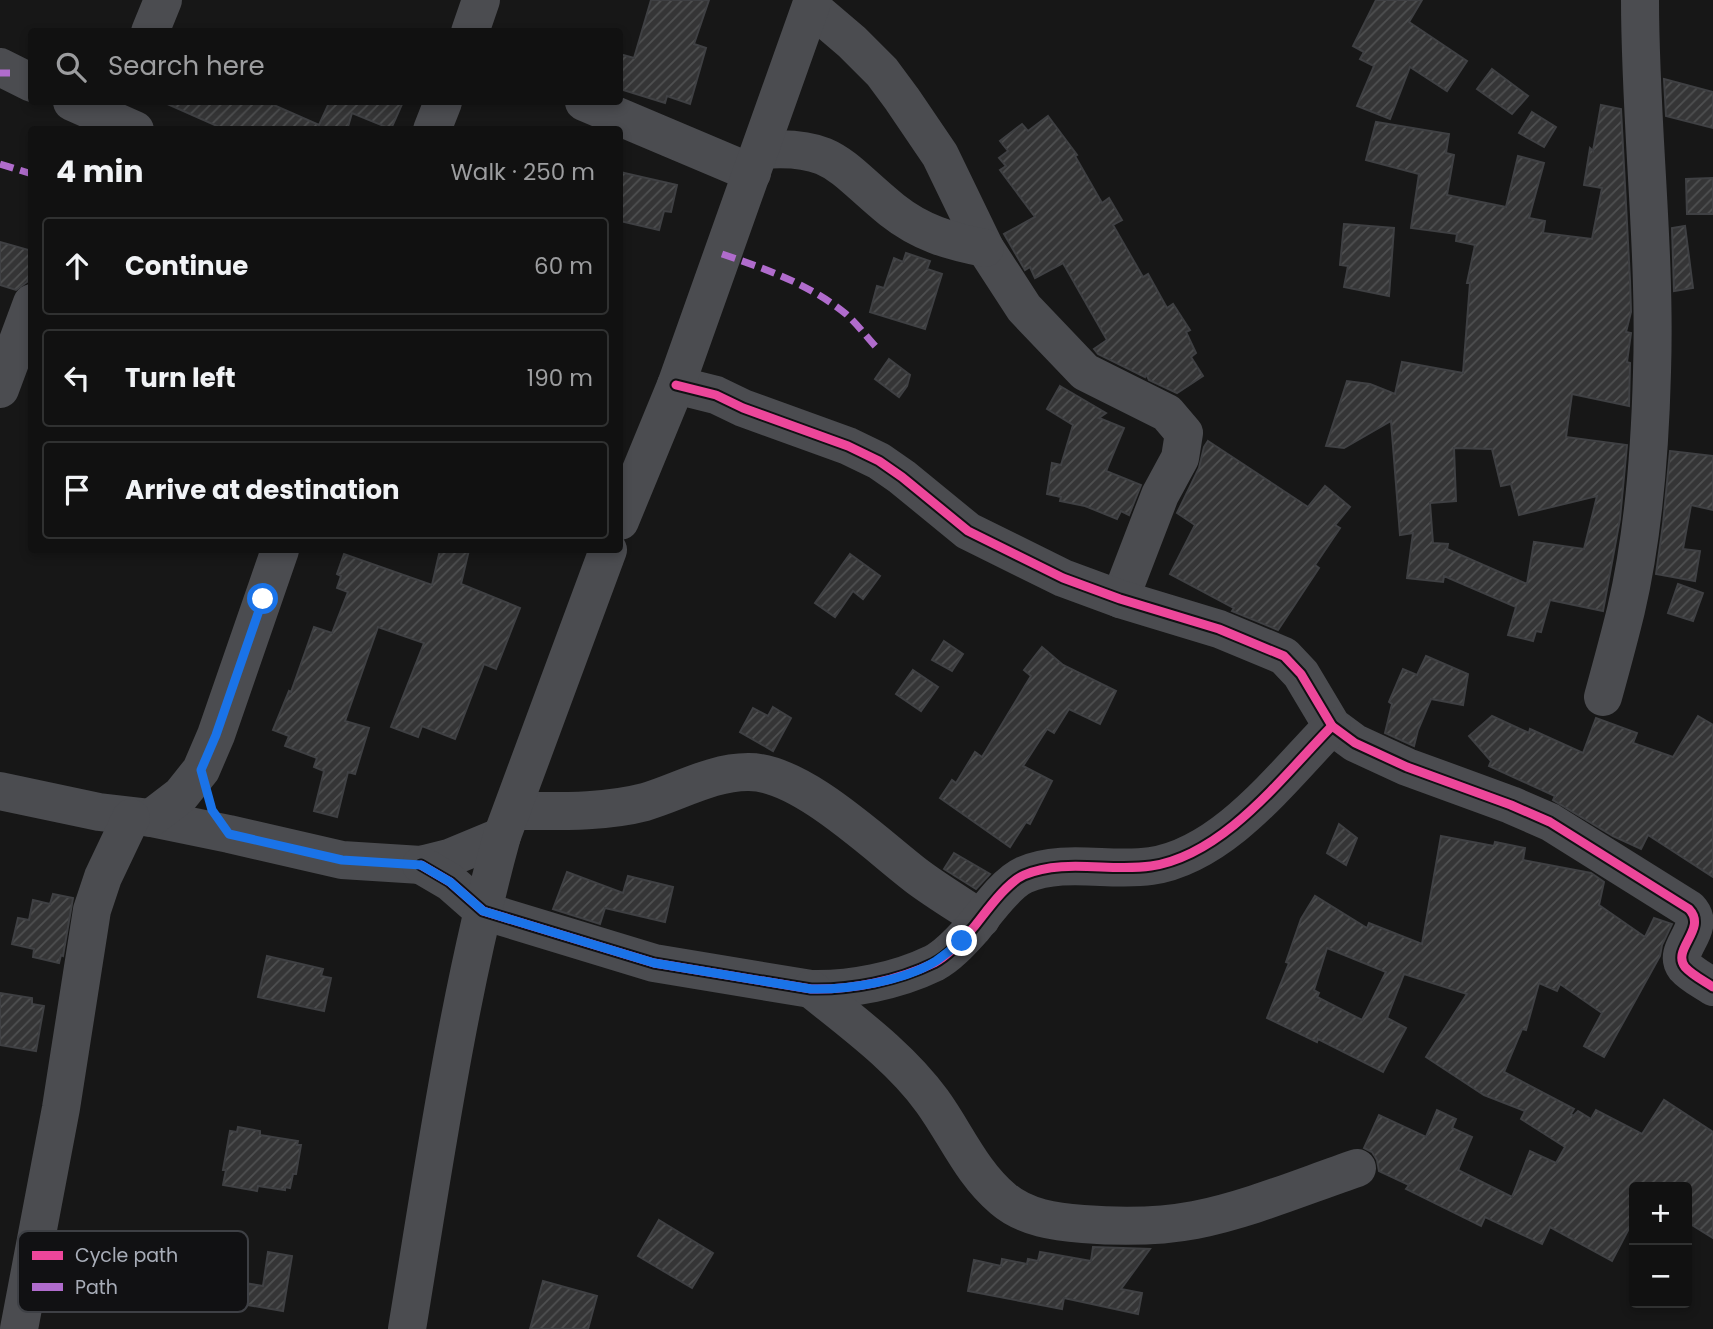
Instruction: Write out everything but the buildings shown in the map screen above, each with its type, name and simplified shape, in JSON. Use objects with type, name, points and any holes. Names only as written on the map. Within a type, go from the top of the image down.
[{"type":"street","points":[[152,28],[163,0]]},
{"type":"street","points":[[471,28],[481,0]]},
{"type":"street","points":[[1603,697],[1626,608],[1637,546],[1650,426],[1652,289],[1640,0]]},
{"type":"street","points":[[623,514],[676,385],[812,3],[882,72],[902,99],[940,155],[985,248],[1024,308],[1085,372],[1167,413],[1184,433],[1180,458],[1160,495],[1121,600]]},
{"type":"street","points":[[0,66],[28,81]]},
{"type":"street","points":[[80,105],[117,120]]},
{"type":"street","points":[[434,126],[442,105]]},
{"type":"street","points":[[593,105],[757,161],[796,149],[817,152],[836,162],[893,211],[926,231],[948,241],[985,248]]},
{"type":"street","points":[[0,389],[28,314]]},
{"type":"street","points":[[676,385],[716,395],[868,456],[902,477],[968,531],[1063,578],[1121,600],[1219,629],[1284,656],[1301,674],[1332,726],[1355,743],[1407,767],[1550,822],[1689,909],[1695,918],[1695,927],[1684,949],[1683,962],[1686,968],[1713,987]]},
{"type":"street","points":[[38,1231],[61,1108],[92,910],[103,877],[141,818],[181,795],[201,770],[216,735],[279,553]]},
{"type":"street","points":[[407,1329],[483,911],[507,824],[607,553]]},
{"type":"street","points":[[421,865],[450,882],[483,911],[654,963],[811,989],[835,990],[902,975],[935,962],[962,941],[1001,894],[1023,875],[1051,868],[1150,866],[1208,845],[1234,827],[1332,726]]},
{"type":"street","points":[[201,770],[212,810],[229,834]]},
{"type":"street","points":[[0,791],[229,834],[342,860],[421,865],[449,858],[507,824],[586,809],[644,802],[721,776],[748,771],[786,781],[810,794],[920,878],[981,919]]},
{"type":"street","points":[[811,989],[898,1063],[932,1101],[978,1173],[1004,1200],[1030,1215],[1063,1223],[1109,1226],[1196,1220],[1357,1168]]},
{"type":"marked path","points":[[0,73],[10,73]]},
{"type":"marked path","points":[[0,164],[28,173]]},
{"type":"marked path","points":[[722,254],[771,272],[832,303],[846,314],[876,347]]},
{"type":"cycle path","points":[[676,385],[716,395],[743,408],[848,446],[879,461],[968,531],[1063,578],[1120,599],[1219,629],[1284,656],[1301,674],[1332,726],[1355,743],[1407,767],[1550,822],[1689,909],[1694,916],[1694,924],[1682,953],[1682,960],[1688,970],[1713,987]]},
{"type":"cycle path","points":[[421,865],[450,882],[483,911],[654,963],[811,989],[858,986],[905,975],[940,960],[973,928],[1003,891],[1024,875],[1055,867],[1151,866],[1178,859],[1203,847],[1250,811],[1332,726]]},
{"type":"route","points":[[263,599],[216,735],[201,770],[212,810],[229,834],[342,860],[421,865],[450,882],[483,911],[654,963],[811,989],[835,990],[902,975],[935,962],[962,941]]}]
